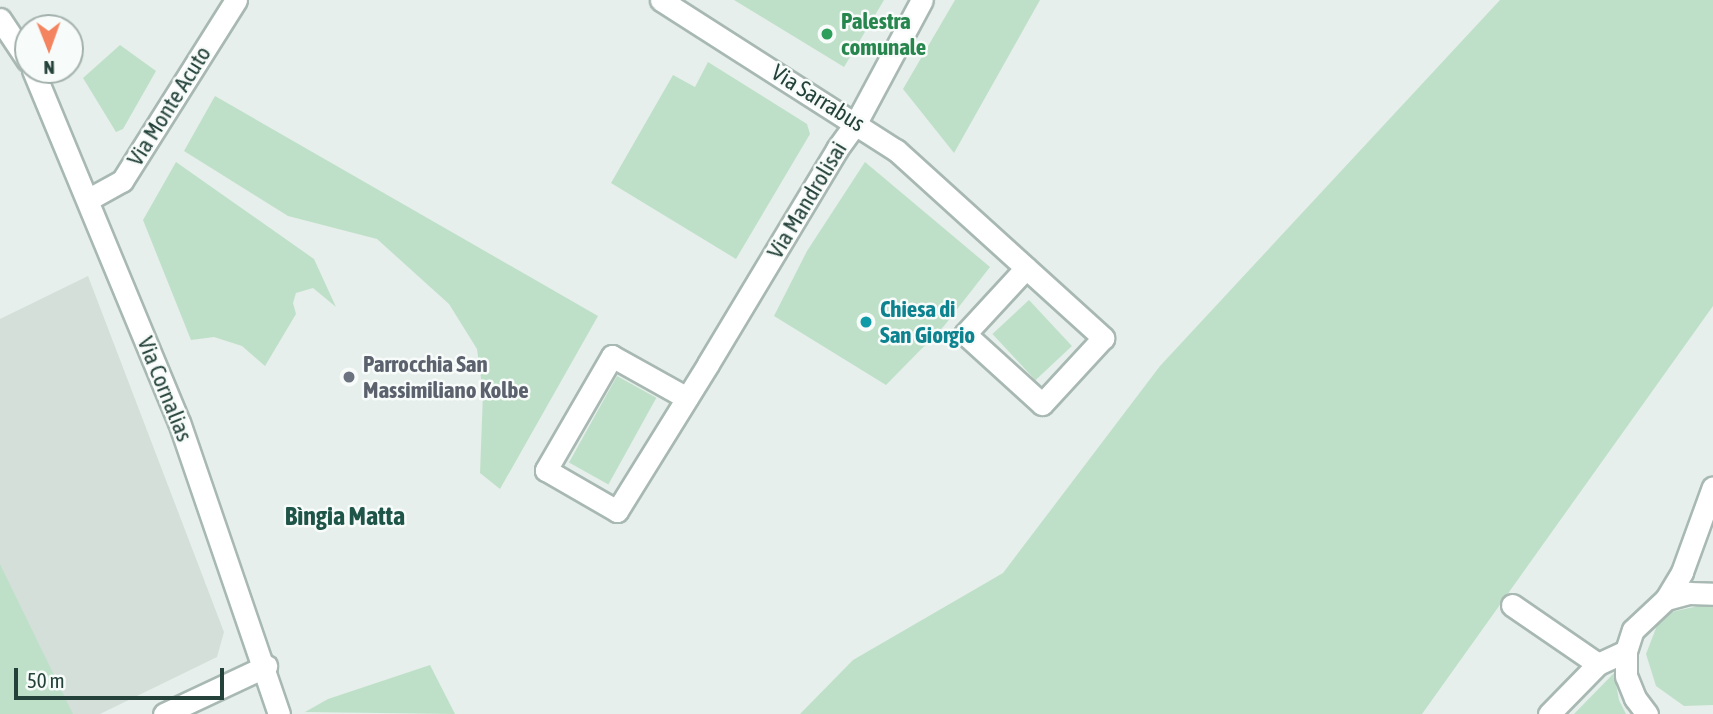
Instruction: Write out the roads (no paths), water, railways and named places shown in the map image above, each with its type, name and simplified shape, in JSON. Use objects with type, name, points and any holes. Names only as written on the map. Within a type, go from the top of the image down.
[{"type":"street","name":"Via Monte Acuto","points":[[89,200],[122,181],[236,0]]},
{"type":"street","name":"Via Sarrabus","points":[[661,0],[857,121],[897,150],[1103,338],[1042,404],[965,334],[1026,268]]},
{"type":"street","name":"Via Mandrolisai","points":[[687,398],[612,356],[546,470],[617,511],[687,398],[857,121],[922,0]]},
{"type":"street","points":[[0,19],[14,40]]},
{"type":"street","name":"Via Cornalias","points":[[39,84],[179,422],[266,666],[279,714]]},
{"type":"street","points":[[1647,714],[1634,698],[1626,676],[1626,651],[1633,630],[1665,599],[1682,572],[1713,487]]},
{"type":"street","points":[[1665,599],[1689,593],[1713,594]]},
{"type":"street","points":[[1512,605],[1598,664]]},
{"type":"street","points":[[1549,714],[1598,664],[1626,651]]},
{"type":"street","points":[[164,714],[266,666]]},
{"type":"place","name":"Palestra comunale","points":[[827,34]]},
{"type":"place","name":"Chiesa di San Giorgio","points":[[866,322]]},
{"type":"place","name":"Parrocchia San Massimiliano Kolbe","points":[[349,377]]},
{"type":"district","name":"Bìngia Matta","points":[[345,517]]}]
